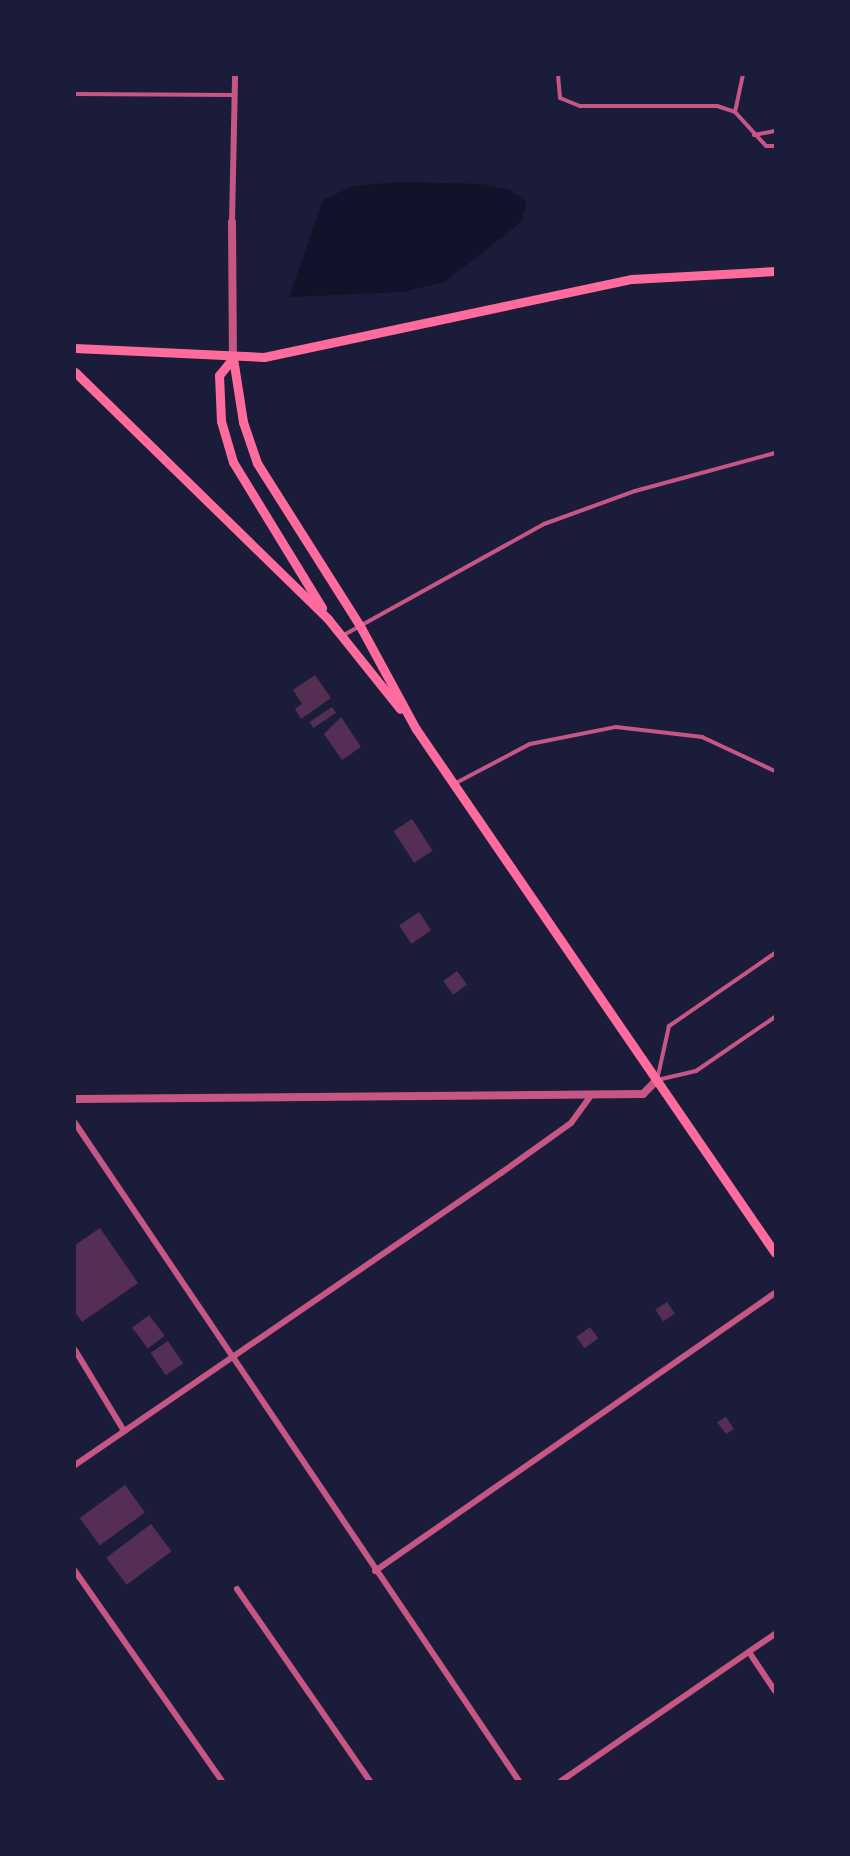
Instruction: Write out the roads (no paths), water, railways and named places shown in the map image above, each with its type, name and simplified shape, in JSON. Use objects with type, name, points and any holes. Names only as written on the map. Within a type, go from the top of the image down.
[{"type":"main road","points":[[75,348],[233,358],[316,350],[632,279],[775,271]]},
{"type":"main road","points":[[233,358],[219,375],[222,421],[233,462],[328,619]]},
{"type":"main road","points":[[233,358],[243,422],[257,463],[360,626],[417,729]]},
{"type":"main road","points":[[75,372],[328,619],[417,729],[775,1253]]},
{"type":"street","points":[[233,358],[232,222],[235,75]]},
{"type":"street","points":[[75,1098],[643,1094],[657,1080]]},
{"type":"street","points":[[75,1465],[571,1123],[592,1094]]},
{"type":"street","points":[[75,1123],[375,1571],[519,1781]]},
{"type":"street","points":[[375,1571],[775,1293]]},
{"type":"street","points":[[75,1350],[124,1431]]},
{"type":"street","points":[[75,1571],[222,1781]]},
{"type":"street","points":[[237,1589],[370,1781]]},
{"type":"street","points":[[561,1781],[775,1634]]},
{"type":"street","points":[[749,1652],[775,1691]]},
{"type":"lane","points":[[558,75],[560,98],[580,106],[717,106],[735,112],[754,135],[775,146]]},
{"type":"lane","points":[[735,112],[742,75]]},
{"type":"lane","points":[[75,94],[235,94]]},
{"type":"lane","points":[[754,135],[775,131]]},
{"type":"lane","points":[[342,636],[544,524],[635,491],[775,453]]},
{"type":"lane","points":[[454,784],[531,744],[616,726],[702,737],[775,771]]},
{"type":"lane","points":[[775,953],[669,1026],[657,1080],[696,1071],[775,1017]]}]
